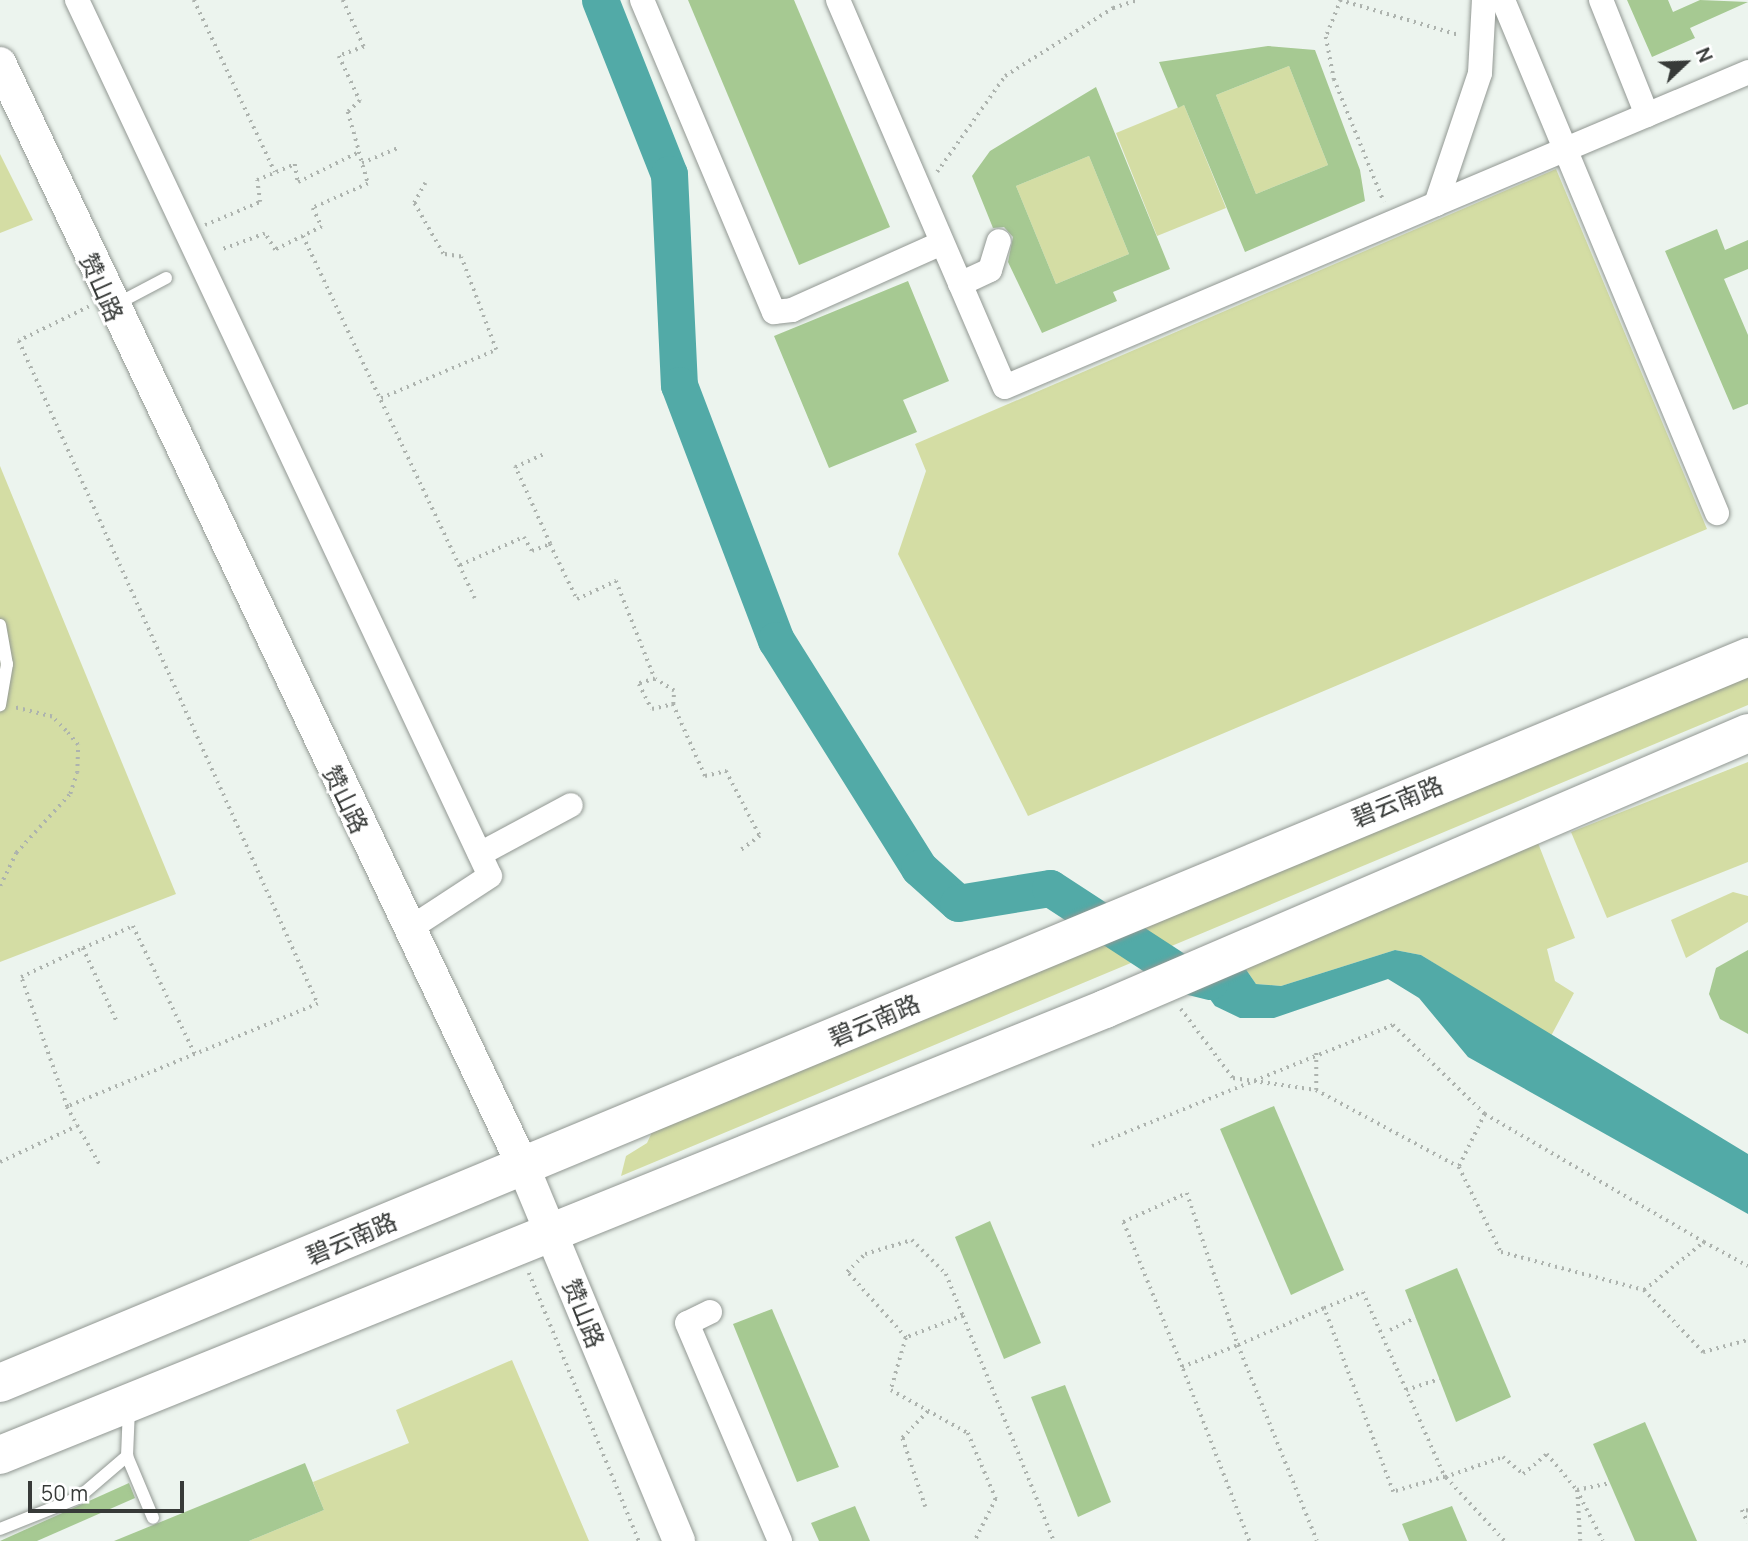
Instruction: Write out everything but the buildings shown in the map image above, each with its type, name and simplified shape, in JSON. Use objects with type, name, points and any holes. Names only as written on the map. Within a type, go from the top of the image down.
[{"type":"main road","name":"碧云南路","points":[[0,1383],[523,1167],[1162,898],[1748,657]]},
{"type":"main road","points":[[0,1455],[549,1228],[1105,1009],[1748,733]]},
{"type":"street","points":[[77,0],[490,876],[409,929]]},
{"type":"street","points":[[642,0],[774,312],[792,310],[942,243]]},
{"type":"street","points":[[838,0],[1005,387],[1748,72]]},
{"type":"street","points":[[1436,204],[1480,73],[1484,0]]},
{"type":"street","points":[[1503,0],[1563,150],[1717,513]]},
{"type":"street","points":[[1601,0],[1647,114]]},
{"type":"street","name":"赞山路","points":[[0,63],[109,302],[523,1167],[679,1541]]},
{"type":"street","points":[[960,284],[990,270],[999,241]]},
{"type":"street","points":[[480,854],[571,805]]},
{"type":"street","points":[[710,1312],[687,1323],[780,1541]]},
{"type":"lane","points":[[109,302],[166,278]]},
{"type":"lane","points":[[0,625],[7,664],[0,704]]},
{"type":"lane","points":[[131,1401],[127,1456],[153,1518]]},
{"type":"lane","points":[[0,1529],[78,1498],[127,1456]]},
{"type":"path","points":[[194,0],[275,172]]},
{"type":"path","points":[[265,234],[275,250],[322,227],[313,208],[368,184],[348,112],[360,101],[339,56],[364,47],[343,0]]},
{"type":"path","points":[[922,194],[1005,76],[1113,8],[1137,0]]},
{"type":"path","points":[[1392,223],[1334,79],[1326,37],[1340,0],[1482,43]]},
{"type":"path","points":[[362,163],[400,147]]},
{"type":"path","points":[[190,240],[188,232],[261,202],[257,180],[295,164],[299,182],[359,152]]},
{"type":"path","points":[[381,398],[496,350],[461,257],[443,254],[414,203],[425,183]]},
{"type":"path","points":[[303,236],[475,598]]},
{"type":"path","points":[[66,1107],[318,1004],[19,341],[109,302]]},
{"type":"path","points":[[544,454],[515,467],[550,544],[577,599],[616,582],[655,679],[674,691],[673,704],[705,776],[726,771],[760,836],[739,852]]},
{"type":"path","points":[[460,565],[524,537],[532,551],[550,544]]},
{"type":"path","points":[[655,679],[639,684],[652,709],[673,704]]},
{"type":"path","points":[[0,704],[52,717],[78,745],[70,794],[16,853],[0,886]]},
{"type":"path","points":[[100,1165],[66,1107],[21,977],[133,926],[195,1054]]},
{"type":"path","points":[[83,948],[117,1022]]},
{"type":"path","points":[[1174,999],[1233,1078],[1316,1090],[1459,1167],[1501,1252],[1644,1290],[1703,1352],[1748,1340]]},
{"type":"path","points":[[1092,1146],[1315,1052],[1393,1025],[1485,1114],[1748,1266]]},
{"type":"path","points":[[1315,1052],[1316,1090]]},
{"type":"path","points":[[1459,1167],[1485,1114]]},
{"type":"path","points":[[0,1162],[77,1126]]},
{"type":"path","points":[[1249,1541],[1123,1222],[1187,1193],[1238,1345],[1317,1541]]},
{"type":"path","points":[[906,1338],[847,1272],[865,1254],[912,1240],[946,1274],[1054,1541]]},
{"type":"path","points":[[1644,1290],[1704,1242]]},
{"type":"path","points":[[524,1266],[639,1541]]},
{"type":"path","points":[[1182,1367],[1363,1292],[1445,1477],[1504,1541]]},
{"type":"path","points":[[1324,1308],[1393,1492],[1503,1457],[1524,1475],[1547,1454],[1577,1490],[1603,1541]]},
{"type":"path","points":[[906,1338],[963,1316]]},
{"type":"path","points":[[1390,1330],[1415,1318]]},
{"type":"path","points":[[906,1338],[891,1390],[968,1433],[996,1499],[975,1541]]},
{"type":"path","points":[[1406,1390],[1439,1378]]},
{"type":"path","points":[[925,1507],[902,1438],[929,1410]]},
{"type":"path","points":[[1577,1490],[1610,1483]]},
{"type":"path","points":[[1577,1490],[1580,1541]]},
{"type":"path","points":[[1748,1511],[1742,1510],[1748,1523]]},
{"type":"green space","points":[[1289,66],[1328,165],[1256,194],[1216,95]]},
{"type":"green space","points":[[1184,105],[1226,208],[1157,236],[1116,133]]},
{"type":"green space","points":[[0,154],[33,220],[0,233]]},
{"type":"green space","points":[[1089,156],[1129,254],[1056,284],[1016,186]]},
{"type":"green space","points":[[1556,169],[1707,529],[1028,816],[898,554],[926,471],[915,444]]},
{"type":"green space","points":[[0,466],[176,894],[0,962]]},
{"type":"green space","points":[[1748,676],[1748,705],[621,1176],[626,1156],[647,1143],[653,1130]]},
{"type":"green space","points":[[1748,762],[1748,862],[1607,918],[1571,832]]},
{"type":"green space","points":[[1538,843],[1575,938],[1547,949],[1555,981],[1574,993],[1551,1036],[1421,955],[1395,950],[1281,986],[1256,984],[1245,968]]},
{"type":"green space","points":[[1733,892],[1748,896],[1748,922],[1686,958],[1671,920]]},
{"type":"green space","points":[[512,1360],[589,1541],[249,1541],[324,1510],[313,1482],[409,1443],[396,1410]]},
{"type":"water","points":[[1395,950],[1421,955],[1748,1154],[1748,1214],[1468,1057],[1419,998],[1388,979],[1274,1018],[1240,1018],[1215,1006],[1202,988],[1245,968],[1256,984],[1281,986]]},
{"type":"waterway","points":[[600,0],[669,174],[679,385],[776,640],[919,868],[958,903],[1050,888],[1182,974],[1210,981]]}]
